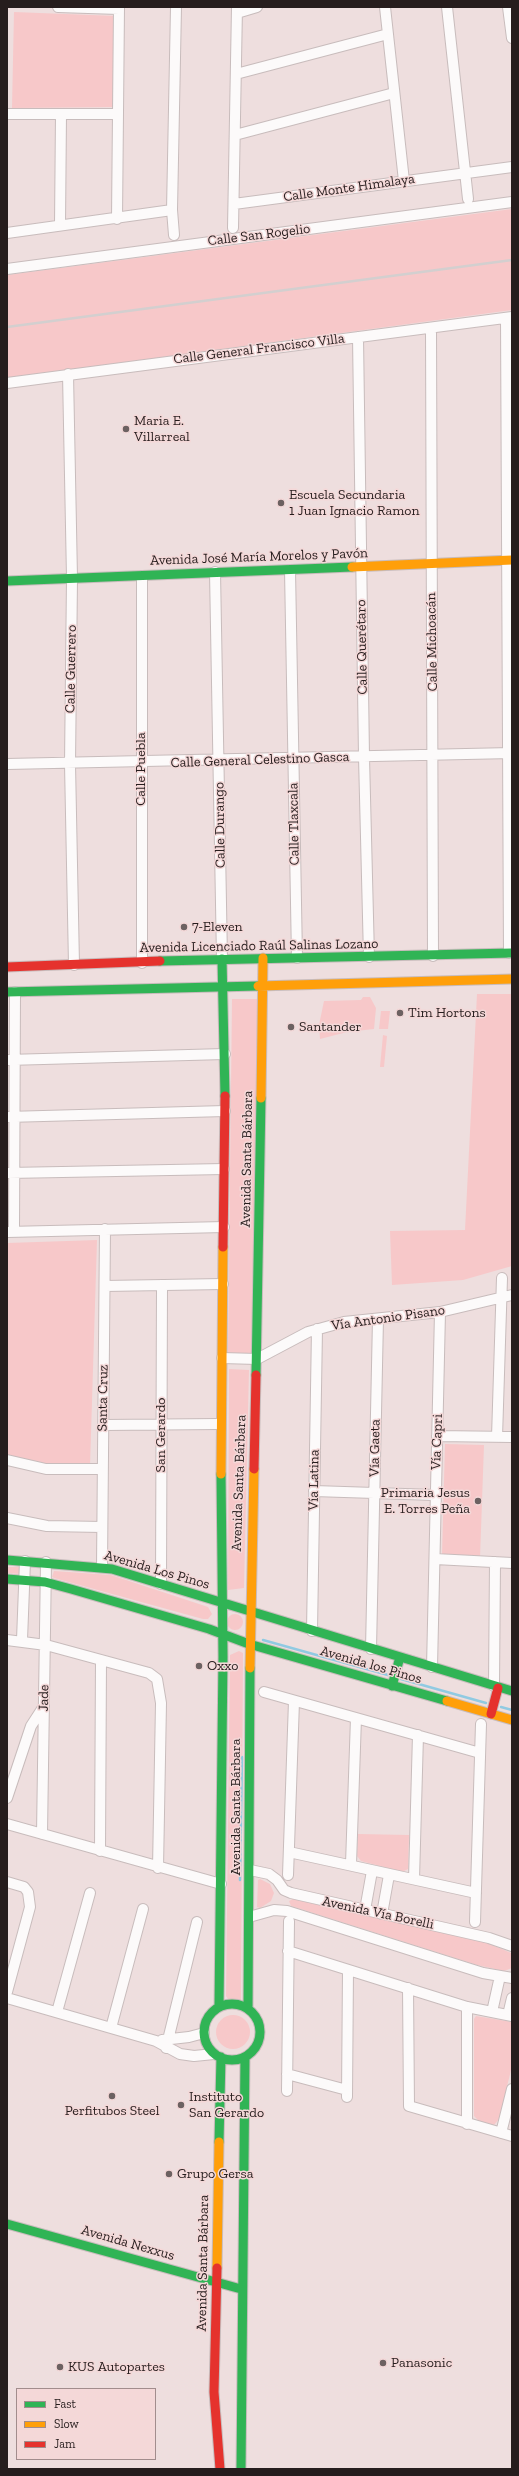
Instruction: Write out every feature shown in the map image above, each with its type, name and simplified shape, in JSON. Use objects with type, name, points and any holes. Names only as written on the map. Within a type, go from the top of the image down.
[{"type":"street","points":[[58,7],[119,8],[117,218]]},
{"type":"street","points":[[174,235],[172,210],[176,7]]},
{"type":"street","points":[[233,228],[237,10],[256,7]]},
{"type":"street","points":[[385,7],[404,181]]},
{"type":"street","points":[[447,7],[468,199]]},
{"type":"street","points":[[508,7],[512,38]]},
{"type":"street","points":[[236,74],[388,34]]},
{"type":"street","points":[[235,135],[394,93]]},
{"type":"street","points":[[7,114],[117,114]]},
{"type":"street","points":[[60,225],[61,114]]},
{"type":"street","name":"Calle Monte Himalaya","points":[[234,204],[512,167]]},
{"type":"street","name":"Calle San Rogelio","points":[[7,269],[512,202]]},
{"type":"street","points":[[7,233],[172,210]]},
{"type":"street","points":[[509,318],[510,953]]},
{"type":"street","name":"Calle General Francisco Villa","points":[[7,383],[509,318]]},
{"type":"street","name":"Calle Michoacán","points":[[431,328],[433,956]]},
{"type":"street","name":"Calle Querétaro","points":[[358,337],[360,567],[369,957]]},
{"type":"street","name":"Calle Guerrero","points":[[68,374],[72,578],[70,764],[74,965]]},
{"type":"street","name":"Avenida José María Morelos y Pavón","points":[[7,581],[510,560]]},
{"type":"street","name":"Calle Tlaxcala","points":[[290,570],[292,758],[297,958]]},
{"type":"street","name":"Calle Durango","points":[[215,572],[222,959]]},
{"type":"street","name":"Calle Puebla","points":[[142,576],[142,963]]},
{"type":"street","name":"Calle General Celestino Gasca","points":[[7,764],[141,763],[510,753]]},
{"type":"street","name":"Avenida Licenciado Raúl Salinas Lozano","points":[[7,967],[222,959],[433,956],[510,953]]},
{"type":"street","name":"Avenida Santa Bárbara","points":[[248,2008],[250,1870],[249,1644],[257,1359],[263,958]]},
{"type":"street","name":"Avenida Santa Bárbara","points":[[219,2006],[223,1657],[220,1424],[225,1111],[222,959]]},
{"type":"street","points":[[224,1227],[11,1232],[11,992],[223,985],[512,979]]},
{"type":"street","points":[[11,1059],[225,1054]]},
{"type":"street","points":[[11,1117],[225,1111]]},
{"type":"street","points":[[10,1173],[224,1169]]},
{"type":"street","name":"Santa Cruz","points":[[102,1567],[105,1229]]},
{"type":"street","points":[[497,1437],[502,1278]]},
{"type":"street","points":[[105,1286],[223,1284]]},
{"type":"street","name":"San Gerardo","points":[[161,1584],[162,1285]]},
{"type":"street","name":"Vía Antonio Pisano","points":[[222,1358],[257,1359],[317,1329],[344,1322],[440,1312],[512,1295]]},
{"type":"street","name":"Vía Capri","points":[[432,1667],[440,1312]]},
{"type":"street","name":"Vía Gaeta","points":[[371,1649],[378,1318]]},
{"type":"street","name":"Vía Latina","points":[[312,1631],[317,1329]]},
{"type":"street","points":[[103,1425],[220,1424]]},
{"type":"street","points":[[437,1436],[512,1437]]},
{"type":"street","points":[[7,1460],[46,1469],[102,1469]]},
{"type":"street","points":[[314,1491],[435,1495]]},
{"type":"street","points":[[7,1518],[47,1526],[102,1527]]},
{"type":"street","points":[[435,1559],[512,1563]]},
{"type":"street","name":"Avenida Los Pinos","points":[[7,1560],[102,1567],[161,1584],[250,1613]]},
{"type":"street","points":[[22,1640],[25,1561]]},
{"type":"street","name":"Jade","points":[[42,1834],[46,1645],[46,1562]]},
{"type":"street","points":[[491,1714],[496,1687],[495,1562]]},
{"type":"street","points":[[7,1579],[45,1582],[222,1634]]},
{"type":"street","name":"Avenida los Pinos","points":[[250,1613],[512,1691]]},
{"type":"street","name":"Avenida los Pinos","points":[[222,1634],[249,1644],[512,1720]]},
{"type":"street","points":[[7,1640],[22,1640],[46,1645],[149,1673],[157,1679],[161,1694],[158,1868]]},
{"type":"street","points":[[223,1657],[230,1650],[237,1648],[250,1657]]},
{"type":"street","points":[[392,1686],[400,1658]]},
{"type":"street","points":[[100,1851],[101,1660]]},
{"type":"street","points":[[264,1692],[480,1753]]},
{"type":"street","points":[[288,1875],[294,1700]]},
{"type":"street","points":[[7,1798],[31,1726],[44,1706]]},
{"type":"street","points":[[351,1864],[356,1718]]},
{"type":"street","points":[[475,1922],[481,1724]]},
{"type":"street","points":[[414,1879],[418,1736]]},
{"type":"street","points":[[7,1824],[158,1868],[221,1884]]},
{"type":"street","points":[[289,1852],[351,1864],[372,1871],[414,1879],[476,1894]]},
{"type":"street","points":[[249,1917],[280,1909],[286,1891],[269,1874],[250,1870]]},
{"type":"street","points":[[365,1910],[372,1871]]},
{"type":"street","points":[[382,1914],[389,1874]]},
{"type":"street","points":[[7,1882],[24,1887],[28,1892],[30,1900],[29,1914],[7,1992]]},
{"type":"street","name":"Avenida Vía Borelli","points":[[286,1891],[489,1938],[512,1946]]},
{"type":"street","points":[[58,2012],[90,1893]]},
{"type":"street","points":[[111,2028],[143,1909]]},
{"type":"street","name":"Avenida Vía Borelli","points":[[280,1909],[483,1973],[512,1978]]},
{"type":"street","points":[[287,2091],[289,1921]]},
{"type":"street","points":[[167,2043],[197,1922]]},
{"type":"street","points":[[288,1951],[467,2007],[510,2016],[512,1998]]},
{"type":"street","points":[[287,2074],[347,2094],[348,1970]]},
{"type":"street","points":[[492,2012],[500,1976]]},
{"type":"street","points":[[408,1988],[410,2108],[512,2136]]},
{"type":"street","points":[[7,1998],[167,2043],[188,2056],[218,2056],[235,2060],[245,2057],[256,2047],[260,2030],[255,2015],[248,2008],[234,2003],[219,2006],[209,2014],[204,2033],[207,2044],[218,2056]]},
{"type":"street","points":[[467,2007],[467,2124]]},
{"type":"street","points":[[167,2043],[204,2033]]},
{"type":"street","name":"Avenida Santa Bárbara","points":[[218,2056],[214,2392],[220,2469]]},
{"type":"street","points":[[241,2469],[241,2289],[245,2057]]},
{"type":"street","points":[[501,2133],[512,2089]]},
{"type":"street","name":"Avenida Nexxus","points":[[7,2224],[241,2289]]},
{"type":"shaded area","points":[[14,12],[116,16],[113,107],[12,108]]},
{"type":"shaded area","points":[[512,209],[512,310],[7,378],[7,275]]},
{"type":"shaded area","points":[[477,994],[512,994],[512,1266],[463,1280],[392,1285],[390,1231],[465,1230]]},
{"type":"shaded area","points":[[363,997],[370,997],[376,1008],[374,1029],[347,1032],[320,1039],[319,1025],[324,1001],[361,1000]]},
{"type":"shaded area","points":[[232,999],[258,999],[252,1354],[228,1353]]},
{"type":"shaded area","points":[[381,1011],[390,1011],[388,1029],[379,1029]]},
{"type":"shaded area","points":[[383,1035],[387,1036],[384,1067],[380,1067]]},
{"type":"shaded area","points":[[97,1240],[90,1466],[36,1465],[7,1456],[7,1243]]},
{"type":"shaded area","points":[[229,1369],[249,1370],[244,1588],[228,1590]]},
{"type":"shaded area","points":[[445,1444],[484,1445],[480,1558],[442,1556]]},
{"type":"shaded area","points":[[7,1567],[20,1567],[20,1574],[7,1573]]},
{"type":"shaded area","points":[[54,1571],[111,1575],[208,1607],[212,1614],[208,1619],[203,1619],[54,1578],[52,1577]]},
{"type":"shaded area","points":[[235,1614],[241,1616],[243,1622],[241,1628],[235,1630],[229,1628],[227,1622],[229,1616]]},
{"type":"shaded area","points":[[239,1651],[243,1653],[241,2000],[228,1999],[226,1996],[230,1655]]},
{"type":"shaded area","points":[[358,1834],[409,1835],[408,1869],[402,1872],[361,1861],[357,1856]]},
{"type":"shaded area","points":[[260,1879],[270,1884],[274,1893],[271,1901],[260,1908],[257,1907],[258,1880]]},
{"type":"shaded area","points":[[293,1899],[483,1941],[511,1953],[512,1968],[504,1971],[477,1965],[291,1906],[289,1901]]},
{"type":"shaded area","points":[[233,2015],[239,2016],[245,2020],[249,2026],[249,2038],[245,2044],[239,2048],[233,2049],[227,2048],[221,2044],[217,2038],[216,2032],[217,2026],[221,2020],[227,2016]]},
{"type":"shaded area","points":[[476,2016],[512,2022],[512,2066],[499,2119],[494,2125],[479,2121],[474,2116],[474,2019]]},
{"type":"waterway","points":[[263,1640],[388,1675]]},
{"type":"waterway","points":[[401,1679],[486,1703]]},
{"type":"waterway","points":[[501,1707],[512,1710]]},
{"type":"waterway","points":[[240,1880],[242,1757]]},
{"type":"railway","points":[[7,327],[512,260]]},
{"type":"traffic: fast","points":[[7,581],[352,567]]},
{"type":"traffic: fast","points":[[160,961],[512,953]]},
{"type":"traffic: fast","points":[[222,959],[225,1096]]},
{"type":"traffic: fast","points":[[7,992],[258,986]]},
{"type":"traffic: fast","points":[[256,1375],[261,1098]]},
{"type":"traffic: fast","points":[[219,2006],[223,1657],[221,1474]]},
{"type":"traffic: fast","points":[[7,1560],[112,1569],[512,1691]]},
{"type":"traffic: fast","points":[[7,1579],[45,1582],[71,1589],[209,1629],[249,1644],[447,1701]]},
{"type":"traffic: fast","points":[[392,1686],[400,1657]]},
{"type":"traffic: fast","points":[[248,2008],[250,1668]]},
{"type":"traffic: fast","points":[[227,2004],[237,2004],[252,2012],[258,2021],[260,2032],[258,2043],[252,2052],[237,2060],[227,2060],[216,2055],[209,2048],[204,2037],[204,2027],[209,2016],[216,2009],[227,2004]]},
{"type":"traffic: fast","points":[[219,2142],[221,2057]]},
{"type":"traffic: fast","points":[[241,2469],[245,2057]]},
{"type":"traffic: fast","points":[[7,2224],[241,2289]]},
{"type":"traffic: slow","points":[[352,567],[512,560]]},
{"type":"traffic: slow","points":[[261,1098],[263,958]]},
{"type":"traffic: slow","points":[[258,986],[512,979]]},
{"type":"traffic: slow","points":[[221,1474],[223,1247]]},
{"type":"traffic: slow","points":[[250,1668],[254,1469]]},
{"type":"traffic: slow","points":[[447,1701],[512,1720]]},
{"type":"traffic: slow","points":[[217,2268],[219,2142]]},
{"type":"traffic: jam","points":[[7,967],[160,961]]},
{"type":"traffic: jam","points":[[223,1247],[225,1096]]},
{"type":"traffic: jam","points":[[254,1469],[256,1375]]},
{"type":"traffic: jam","points":[[491,1714],[498,1688]]},
{"type":"traffic: jam","points":[[217,2268],[214,2392],[220,2469]]},
{"type":"place","name":"Maria E. Villarreal","points":[[126,429]]},
{"type":"place","name":"Escuela Secundaria 1 Juan Ignacio Ramon","points":[[281,503]]},
{"type":"place","name":"7-Eleven","points":[[184,927]]},
{"type":"place","name":"Tim Hortons","points":[[400,1013]]},
{"type":"place","name":"Santander","points":[[291,1027]]},
{"type":"place","name":"Primaria Jesus E. Torres Peña","points":[[478,1501]]},
{"type":"place","name":"Oxxo","points":[[199,1666]]},
{"type":"place","name":"Perfitubos Steel","points":[[112,2096]]},
{"type":"place","name":"Instituto San Gerardo","points":[[181,2105]]},
{"type":"place","name":"Grupo Gersa","points":[[169,2174]]},
{"type":"place","name":"Panasonic","points":[[383,2363]]},
{"type":"place","name":"KUS Autopartes","points":[[60,2367]]}]
